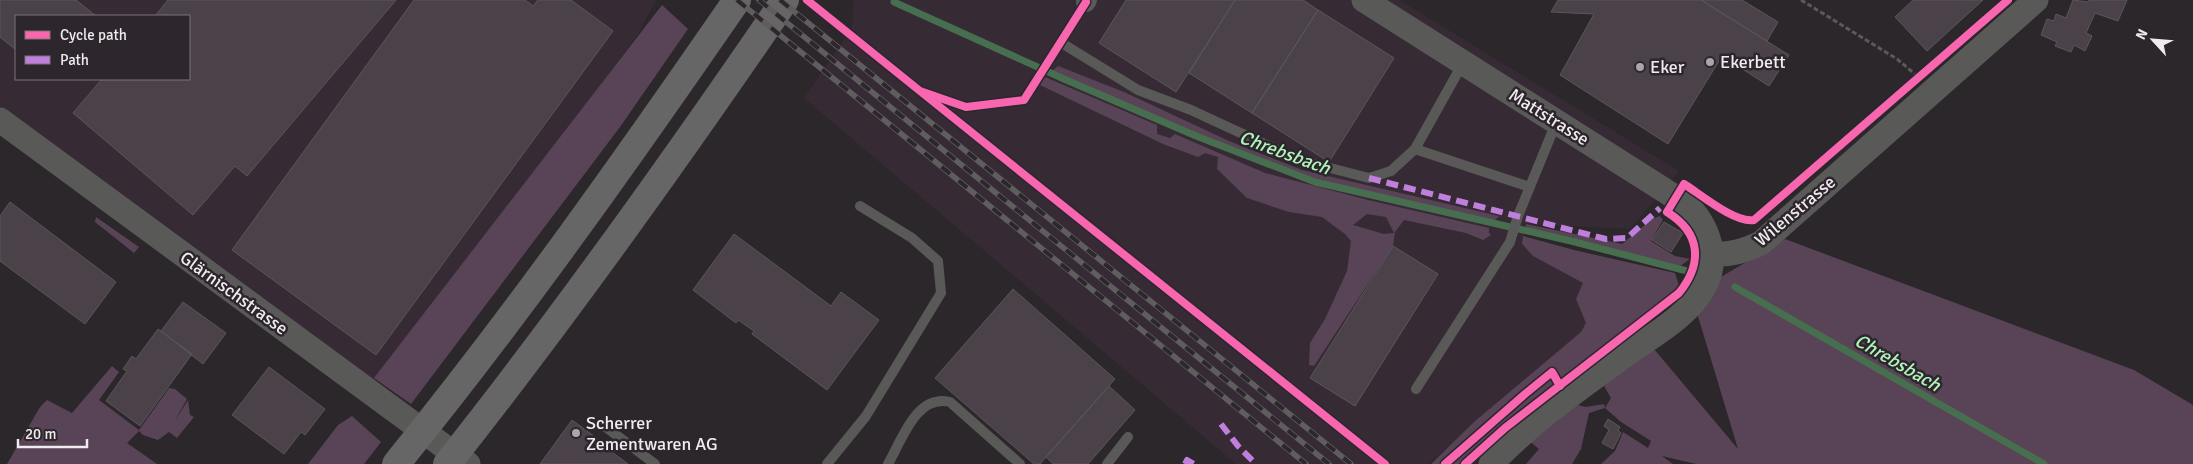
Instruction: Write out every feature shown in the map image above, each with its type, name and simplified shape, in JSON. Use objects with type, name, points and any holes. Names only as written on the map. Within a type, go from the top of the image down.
[{"type":"highway","points":[[396,464],[494,339],[586,215],[736,0]]},
{"type":"highway","points":[[446,464],[536,349],[604,257],[714,104],[785,0]]},
{"type":"street","name":"Mattstrasse","points":[[1364,0],[1686,204],[1695,213],[1704,227],[1712,254]]},
{"type":"street","name":"Wilenstrasse","points":[[1712,254],[1726,255],[1743,252],[1761,243],[2036,0]]},
{"type":"street","name":"Glärnischstrasse","points":[[0,120],[468,464]]},
{"type":"street","points":[[1491,464],[1517,436],[1551,409],[1694,303],[1709,276],[1712,254]]},
{"type":"lane","points":[[1060,42],[1138,90],[1191,110],[1299,160],[1369,178],[1391,171],[1415,148],[1463,62]]},
{"type":"lane","points":[[1416,389],[1510,242],[1518,216],[1557,122]]},
{"type":"lane","points":[[1415,148],[1530,187]]},
{"type":"lane","points":[[827,464],[866,416],[941,293],[938,261],[912,238],[860,206]]},
{"type":"lane","points":[[888,464],[915,414],[928,404],[939,399],[950,402],[1020,464]]},
{"type":"lane","points":[[602,426],[655,464]]},
{"type":"lane","points":[[1108,464],[1128,436]]},
{"type":"path","points":[[1801,0],[1897,59],[1920,78]]},
{"type":"path","points":[[1912,84],[1927,71]]},
{"type":"shaded area","points":[[0,0],[656,0],[637,36],[401,353],[366,390],[0,120]]},
{"type":"shaded area","points":[[854,0],[1399,0],[1679,171],[1630,229],[1526,224],[1522,245],[1583,283],[1590,327],[1428,464],[1236,464],[804,98],[852,28]]},
{"type":"shaded area","points":[[662,5],[688,29],[620,127],[411,404],[374,378]]},
{"type":"shaded area","points":[[1058,66],[1124,92],[1229,141],[1302,170],[1499,216],[1492,223],[1487,222],[1352,189],[1278,168],[1156,120],[1050,73]]},
{"type":"shaded area","points":[[1045,77],[1157,125],[1157,134],[1170,138],[1175,134],[1265,173],[1368,200],[1489,228],[1491,235],[1483,240],[1466,233],[1404,220],[1395,232],[1393,246],[1314,366],[1309,365],[1310,343],[1325,319],[1347,271],[1351,241],[1345,234],[1322,217],[1289,212],[1247,198],[1217,169],[1218,157],[1205,153],[1198,157],[1163,144],[1040,85]],"holes":[[[1367,214],[1386,217],[1394,233],[1384,234],[1353,225]]]},
{"type":"shaded area","points":[[1660,216],[1663,220],[1651,241],[1675,256],[1690,259],[1679,267],[1525,231],[1526,224],[1622,244],[1652,219]]},
{"type":"shaded area","points":[[96,217],[139,247],[134,253],[95,222]]},
{"type":"shaded area","points":[[1523,236],[1574,250],[1675,273],[1679,286],[1606,347],[1518,411],[1459,464],[1431,464],[1474,422],[1581,332],[1586,323],[1576,299],[1583,283],[1533,256],[1522,244]]},
{"type":"shaded area","points":[[1785,239],[2134,370],[2193,405],[2193,464],[1696,464],[1662,456],[1673,464],[1601,464],[1615,451],[1623,432],[1648,448],[1651,441],[1621,422],[1605,408],[1611,398],[1604,386],[1633,362],[1654,349],[1738,449],[1694,303],[1704,287]]},
{"type":"shaded area","points":[[112,366],[119,372],[99,400],[139,430],[169,388],[175,389],[187,399],[174,422],[188,400],[190,415],[194,417],[177,438],[169,432],[158,440],[143,435],[139,431],[127,443],[157,464],[7,464],[40,407],[47,400],[72,413]]},
{"type":"shaded area","points":[[1574,404],[1586,407],[1604,404],[1605,408],[1589,413],[1581,449],[1572,464],[1526,464],[1539,449],[1527,439]]},
{"type":"shaded area","points":[[352,416],[381,442],[364,464],[308,464],[338,425]]},
{"type":"building","points":[[0,0],[76,0],[95,15],[15,15],[15,49],[0,37]]},
{"type":"building","points":[[168,0],[396,0],[247,176],[235,166],[193,215],[73,113],[101,80],[190,80],[190,15],[156,15]]},
{"type":"building","points":[[414,0],[525,0],[533,6],[538,0],[571,0],[613,31],[376,355],[232,250]]},
{"type":"building","points":[[1126,0],[1235,0],[1176,92],[1099,43]]},
{"type":"building","points":[[1235,0],[1303,0],[1318,10],[1252,113],[1189,73]]},
{"type":"building","name":"Eker","points":[[1558,0],[1701,0],[1789,55],[1769,86],[1722,56],[1668,144],[1560,75],[1594,14],[1551,12]]},
{"type":"building","points":[[1701,0],[1742,0],[1778,22],[1767,41]]},
{"type":"building","points":[[1913,0],[1983,0],[1927,51],[1895,17]]},
{"type":"building","points":[[2073,0],[2088,2],[2089,0],[2127,0],[2118,21],[2095,13],[2086,33],[2092,36],[2085,51],[2074,45],[2071,52],[2055,46],[2057,42],[2041,35],[2047,19],[2054,21],[2056,14],[2066,18]]},
{"type":"building","points":[[1318,10],[1394,58],[1329,162],[1252,113]]},
{"type":"building","points":[[10,202],[116,282],[85,324],[0,261],[0,216]]},
{"type":"building","points":[[1664,222],[1683,233],[1671,252],[1652,240]]},
{"type":"building","points":[[734,234],[831,306],[841,292],[879,320],[827,390],[752,334],[754,331],[738,320],[736,323],[693,290]]},
{"type":"building","points":[[1393,246],[1438,274],[1355,406],[1310,378]]},
{"type":"building","points":[[1013,289],[1115,379],[1040,464],[1034,464],[935,378]]},
{"type":"building","points":[[183,302],[226,333],[203,364],[161,331]]},
{"type":"building","points":[[158,329],[192,354],[140,426],[106,401],[127,371],[123,369],[132,356],[136,359]]},
{"type":"building","points":[[269,367],[325,409],[305,435],[301,432],[284,454],[232,415]]},
{"type":"building","points":[[1109,386],[1135,410],[1088,464],[1053,464],[1046,457]]},
{"type":"building","points":[[1608,419],[1620,427],[1618,430],[1621,433],[1613,449],[1602,443],[1609,430],[1604,426]]},
{"type":"building","name":"Scherrer Zementwaren AG","points":[[572,420],[606,445],[605,447],[628,464],[540,464]]},
{"type":"waterway","name":"Chrebsbach","points":[[894,2],[1196,136],[1315,182],[1571,241],[1687,271]]},
{"type":"waterway","name":"Chrebsbach","points":[[1735,287],[2044,464]]},
{"type":"railway","points":[[737,0],[1306,464]]},
{"type":"railway","points":[[759,0],[1329,464]]},
{"type":"railway","points":[[780,0],[1351,464]]},
{"type":"marked path","points":[[1369,178],[1606,239],[1627,238],[1660,208]]},
{"type":"marked path","points":[[1221,424],[1238,446],[1256,464]]},
{"type":"marked path","points":[[1185,464],[1187,460],[1194,464]]},
{"type":"cycle path","points":[[807,0],[920,91],[966,107],[1024,100],[1086,2]]},
{"type":"cycle path","points":[[1465,464],[1505,428],[1679,293],[1692,271],[1695,249],[1687,229],[1667,212],[1684,184],[1728,213],[1746,220],[1754,220],[2008,0]]},
{"type":"cycle path","points":[[920,91],[1385,464]]},
{"type":"cycle path","points":[[1445,464],[1552,372],[1560,386]]},
{"type":"place","name":"Ekerbett","points":[[1710,62]]},
{"type":"place","name":"Eker","points":[[1640,67]]},
{"type":"place","name":"Scherrer Zementwaren AG","points":[[576,433]]}]
